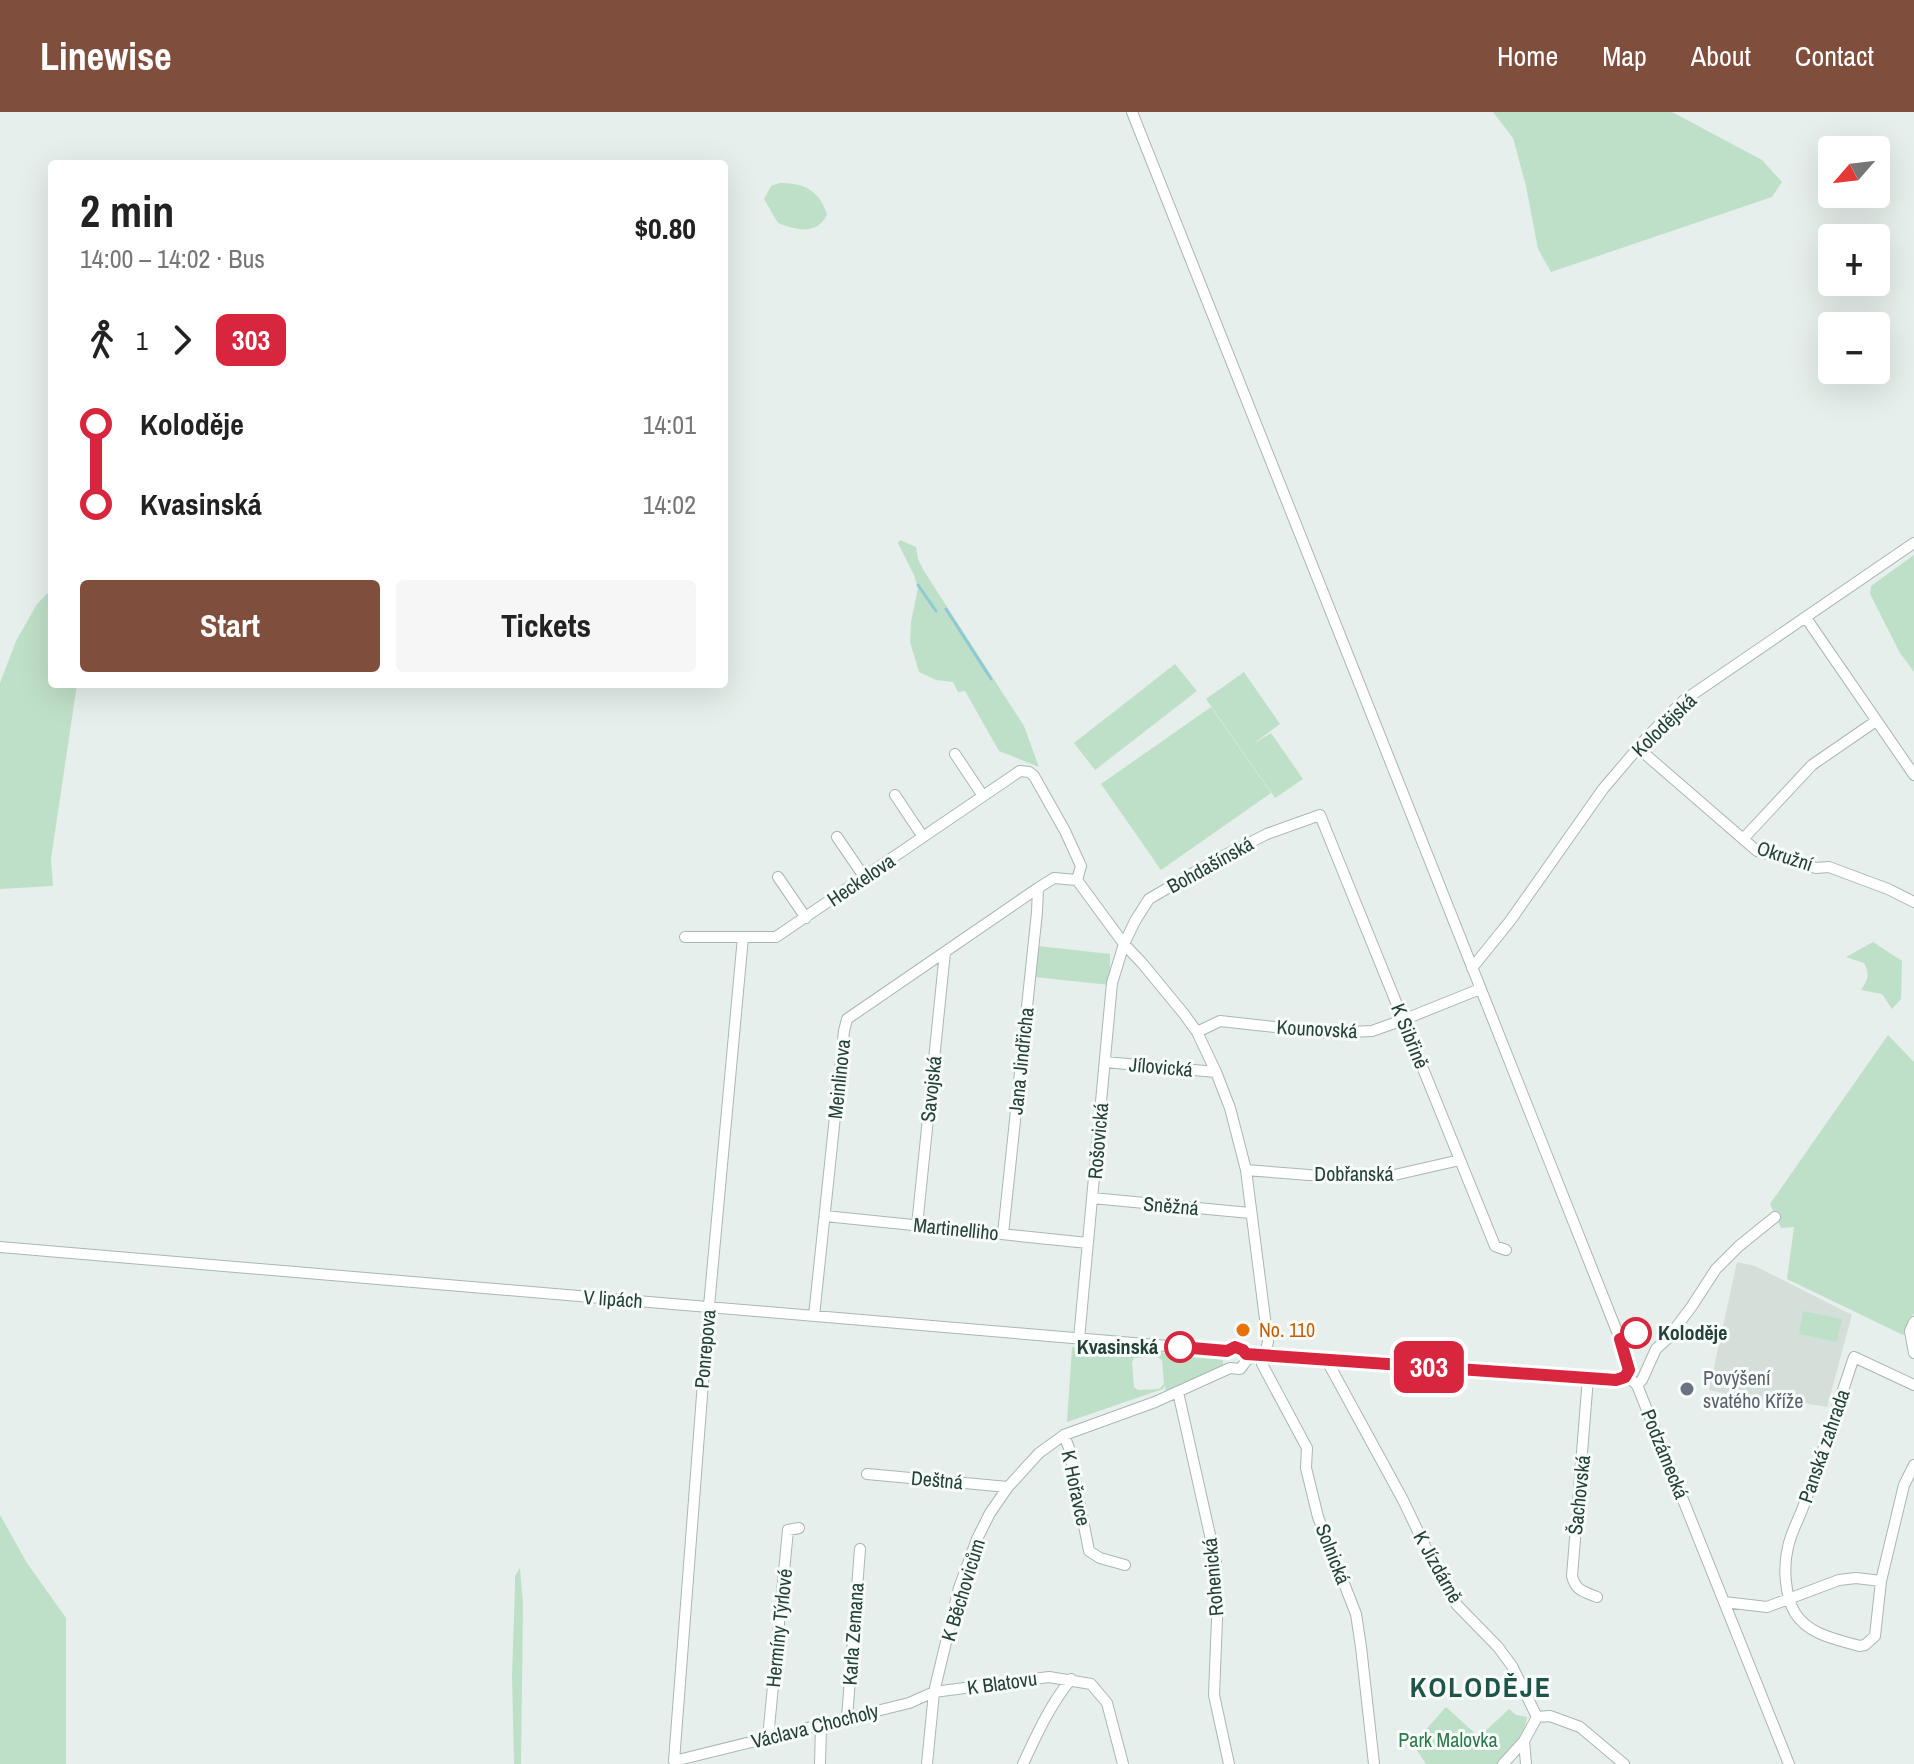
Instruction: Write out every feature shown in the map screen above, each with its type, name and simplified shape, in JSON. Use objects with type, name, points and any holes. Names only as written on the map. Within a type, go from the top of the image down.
[{"type":"street","points":[[1132,112],[1620,1339],[1628,1366],[1626,1375],[1619,1380],[1262,1355],[1246,1357]]},
{"type":"street","name":"Kolodějská","points":[[1472,968],[1510,921],[1603,789],[1683,701],[1914,543]]},
{"type":"street","points":[[1806,618],[1914,775]]},
{"type":"street","points":[[1743,839],[1812,765],[1876,721]]},
{"type":"street","name":"Okružní","points":[[1638,748],[1757,851],[1816,868],[1829,867],[1914,902]]},
{"type":"street","points":[[955,754],[983,796]]},
{"type":"street","name":"Heckelova","points":[[685,937],[776,937],[1020,771],[1034,776],[1065,831],[1081,866],[1077,880]]},
{"type":"street","points":[[895,795],[923,837]]},
{"type":"street","name":"Bohdašínská","points":[[1124,944],[1149,899],[1267,834],[1320,815]]},
{"type":"street","name":"K Sibřině","points":[[1320,815],[1495,1246],[1506,1250]]},
{"type":"street","points":[[837,837],[865,878]]},
{"type":"street","points":[[778,877],[806,918]]},
{"type":"street","name":"Meinlinova","points":[[814,1316],[845,1024],[852,1015],[1054,878],[1077,880]]},
{"type":"street","points":[[1077,880],[1124,944],[1197,1032],[1216,1072],[1230,1108],[1246,1170],[1268,1342],[1262,1355]]},
{"type":"street","name":"Jana Jindřicha","points":[[1003,1234],[1038,888]]},
{"type":"street","name":"Ponrepova","points":[[674,1761],[709,1306],[743,937]]},
{"type":"street","name":"Rošovická","points":[[1079,1339],[1113,977],[1124,944]]},
{"type":"street","name":"Savojská","points":[[917,1226],[945,952]]},
{"type":"street","name":"Kounovská","points":[[1197,1032],[1220,1021],[1329,1033],[1372,1031],[1480,989]]},
{"type":"street","name":"Jílovická","points":[[1105,1062],[1216,1072]]},
{"type":"street","name":"Dobřanská","points":[[1246,1170],[1390,1176],[1460,1160]]},
{"type":"street","name":"Sněžná","points":[[1092,1198],[1250,1213]]},
{"type":"street","name":"Martinelliho","points":[[825,1216],[1088,1243]]},
{"type":"street","points":[[1637,1385],[1656,1349],[1692,1306],[1716,1269],[1775,1217]]},
{"type":"street","name":"V lipách","points":[[0,1247],[1227,1351]]},
{"type":"street","points":[[1914,1322],[1910,1331],[1914,1353]]},
{"type":"street","points":[[1235,1347],[1243,1350],[1246,1357],[1240,1369],[1230,1368],[1224,1360],[1227,1351],[1235,1347]]},
{"type":"street","name":"Solnická","points":[[1262,1355],[1266,1374],[1307,1448],[1306,1468],[1318,1517],[1356,1614],[1374,1764]]},
{"type":"street","name":"Panská zahrada","points":[[1790,1599],[1786,1575],[1787,1548],[1854,1357],[1914,1385]]},
{"type":"street","name":"K Jízdárně","points":[[1326,1359],[1403,1500],[1446,1590],[1505,1656],[1537,1717]]},
{"type":"street","name":"K Běchovicům","points":[[927,1764],[934,1692],[959,1588],[977,1539],[1008,1487],[1039,1453],[1064,1435],[1178,1392],[1230,1368]]},
{"type":"street","name":"Podzámecká","points":[[1626,1375],[1637,1385],[1789,1764]]},
{"type":"street","name":"Šachovská","points":[[1588,1378],[1572,1576],[1579,1590],[1597,1597]]},
{"type":"street","name":"Rohenická","points":[[1178,1392],[1216,1562],[1214,1695],[1229,1764]]},
{"type":"street","name":"K Hořavce","points":[[1064,1435],[1089,1551],[1100,1558],[1125,1565]]},
{"type":"street","points":[[1790,1599],[1794,1611],[1812,1630],[1859,1646],[1875,1636],[1881,1581],[1904,1485],[1914,1465]]},
{"type":"street","name":"Deštná","points":[[867,1474],[1008,1487]]},
{"type":"street","name":"Hermíny Týrlové","points":[[768,1738],[788,1530],[799,1528]]},
{"type":"street","name":"Karla Zemana","points":[[847,1718],[860,1549]]},
{"type":"street","points":[[1724,1602],[1767,1607],[1839,1580],[1856,1578],[1881,1581]]},
{"type":"street","name":"K Blatovu","points":[[909,1703],[934,1692],[1049,1677],[1071,1679]]},
{"type":"street","points":[[1023,1764],[1040,1726],[1071,1679],[1091,1684],[1107,1703],[1123,1764]]},
{"type":"street","name":"Václava Chocholy","points":[[674,1761],[909,1703]]},
{"type":"street","points":[[1503,1764],[1524,1741],[1537,1717],[1550,1716],[1580,1727],[1624,1764]]},
{"type":"street","points":[[820,1764],[821,1725]]},
{"type":"street","points":[[1524,1741],[1526,1764]]},
{"type":"shaded area","points":[[1737,1262],[1755,1266],[1852,1315],[1827,1407],[1774,1398],[1772,1403],[1709,1390]]},
{"type":"green space","points":[[1493,112],[1672,112],[1762,160],[1782,182],[1772,197],[1551,272],[1538,249],[1513,138]]},
{"type":"green space","points":[[780,183],[803,186],[820,199],[827,214],[818,226],[792,228],[778,223],[764,199],[771,186]]},
{"type":"green space","points":[[900,540],[916,547],[924,571],[1024,726],[1039,767],[999,751],[965,691],[958,692],[953,682],[936,680],[919,672],[910,642],[918,588],[898,543]]},
{"type":"green space","points":[[1914,555],[1914,672],[1900,653],[1870,594],[1871,586]]},
{"type":"green space","points":[[48,593],[48,688],[76,688],[51,859],[53,886],[0,889],[0,683],[16,641],[37,604]]},
{"type":"green space","points":[[1175,664],[1197,691],[1095,770],[1074,743]]},
{"type":"green space","points":[[1244,672],[1280,724],[1253,744],[1271,733],[1303,779],[1275,798],[1206,699]]},
{"type":"green space","points":[[1211,707],[1271,793],[1161,870],[1101,784]]},
{"type":"green space","points":[[1873,942],[1902,961],[1901,999],[1892,1009],[1882,994],[1861,990],[1867,977],[1866,967],[1864,963],[1846,957]]},
{"type":"green space","points":[[1038,946],[1110,954],[1110,985],[1034,977]]},
{"type":"green space","points":[[1888,1035],[1914,1062],[1914,1313],[1903,1335],[1787,1279],[1794,1227],[1781,1228],[1770,1204]]},
{"type":"green space","points":[[1803,1311],[1842,1319],[1837,1342],[1799,1334]]},
{"type":"green space","points":[[1072,1347],[1145,1353],[1145,1357],[1134,1358],[1132,1362],[1134,1387],[1138,1390],[1159,1389],[1164,1384],[1162,1360],[1156,1356],[1149,1357],[1149,1351],[1223,1359],[1223,1365],[1166,1391],[1165,1386],[1163,1389],[1067,1422]]},
{"type":"green space","points":[[0,1515],[27,1563],[66,1618],[66,1764],[0,1764]]},
{"type":"green space","points":[[520,1568],[523,1604],[521,1764],[514,1764],[512,1675],[515,1576]]},
{"type":"green space","name":"Park Malovka","points":[[1446,1707],[1479,1737],[1509,1709],[1516,1715],[1527,1717],[1526,1724],[1512,1749],[1497,1764],[1426,1764],[1413,1744]]},
{"type":"waterway","points":[[918,585],[936,611]]},
{"type":"waterway","points":[[946,609],[991,679]]},
{"type":"bus line","name":"303","points":[[1180,1347],[1227,1351],[1235,1347],[1246,1354],[1619,1380],[1629,1370],[1620,1339],[1636,1333]]},
{"type":"place","name":"No. 110","points":[[1243,1330]]},
{"type":"place","name":"Koloděje","points":[[1636,1333]]},
{"type":"place","name":"Kvasinská","points":[[1180,1347]]},
{"type":"place","name":"Povýšení svatého Kříže","points":[[1687,1389]]},
{"type":"district","name":"KOLODĚJE","points":[[1481,1687]]}]
